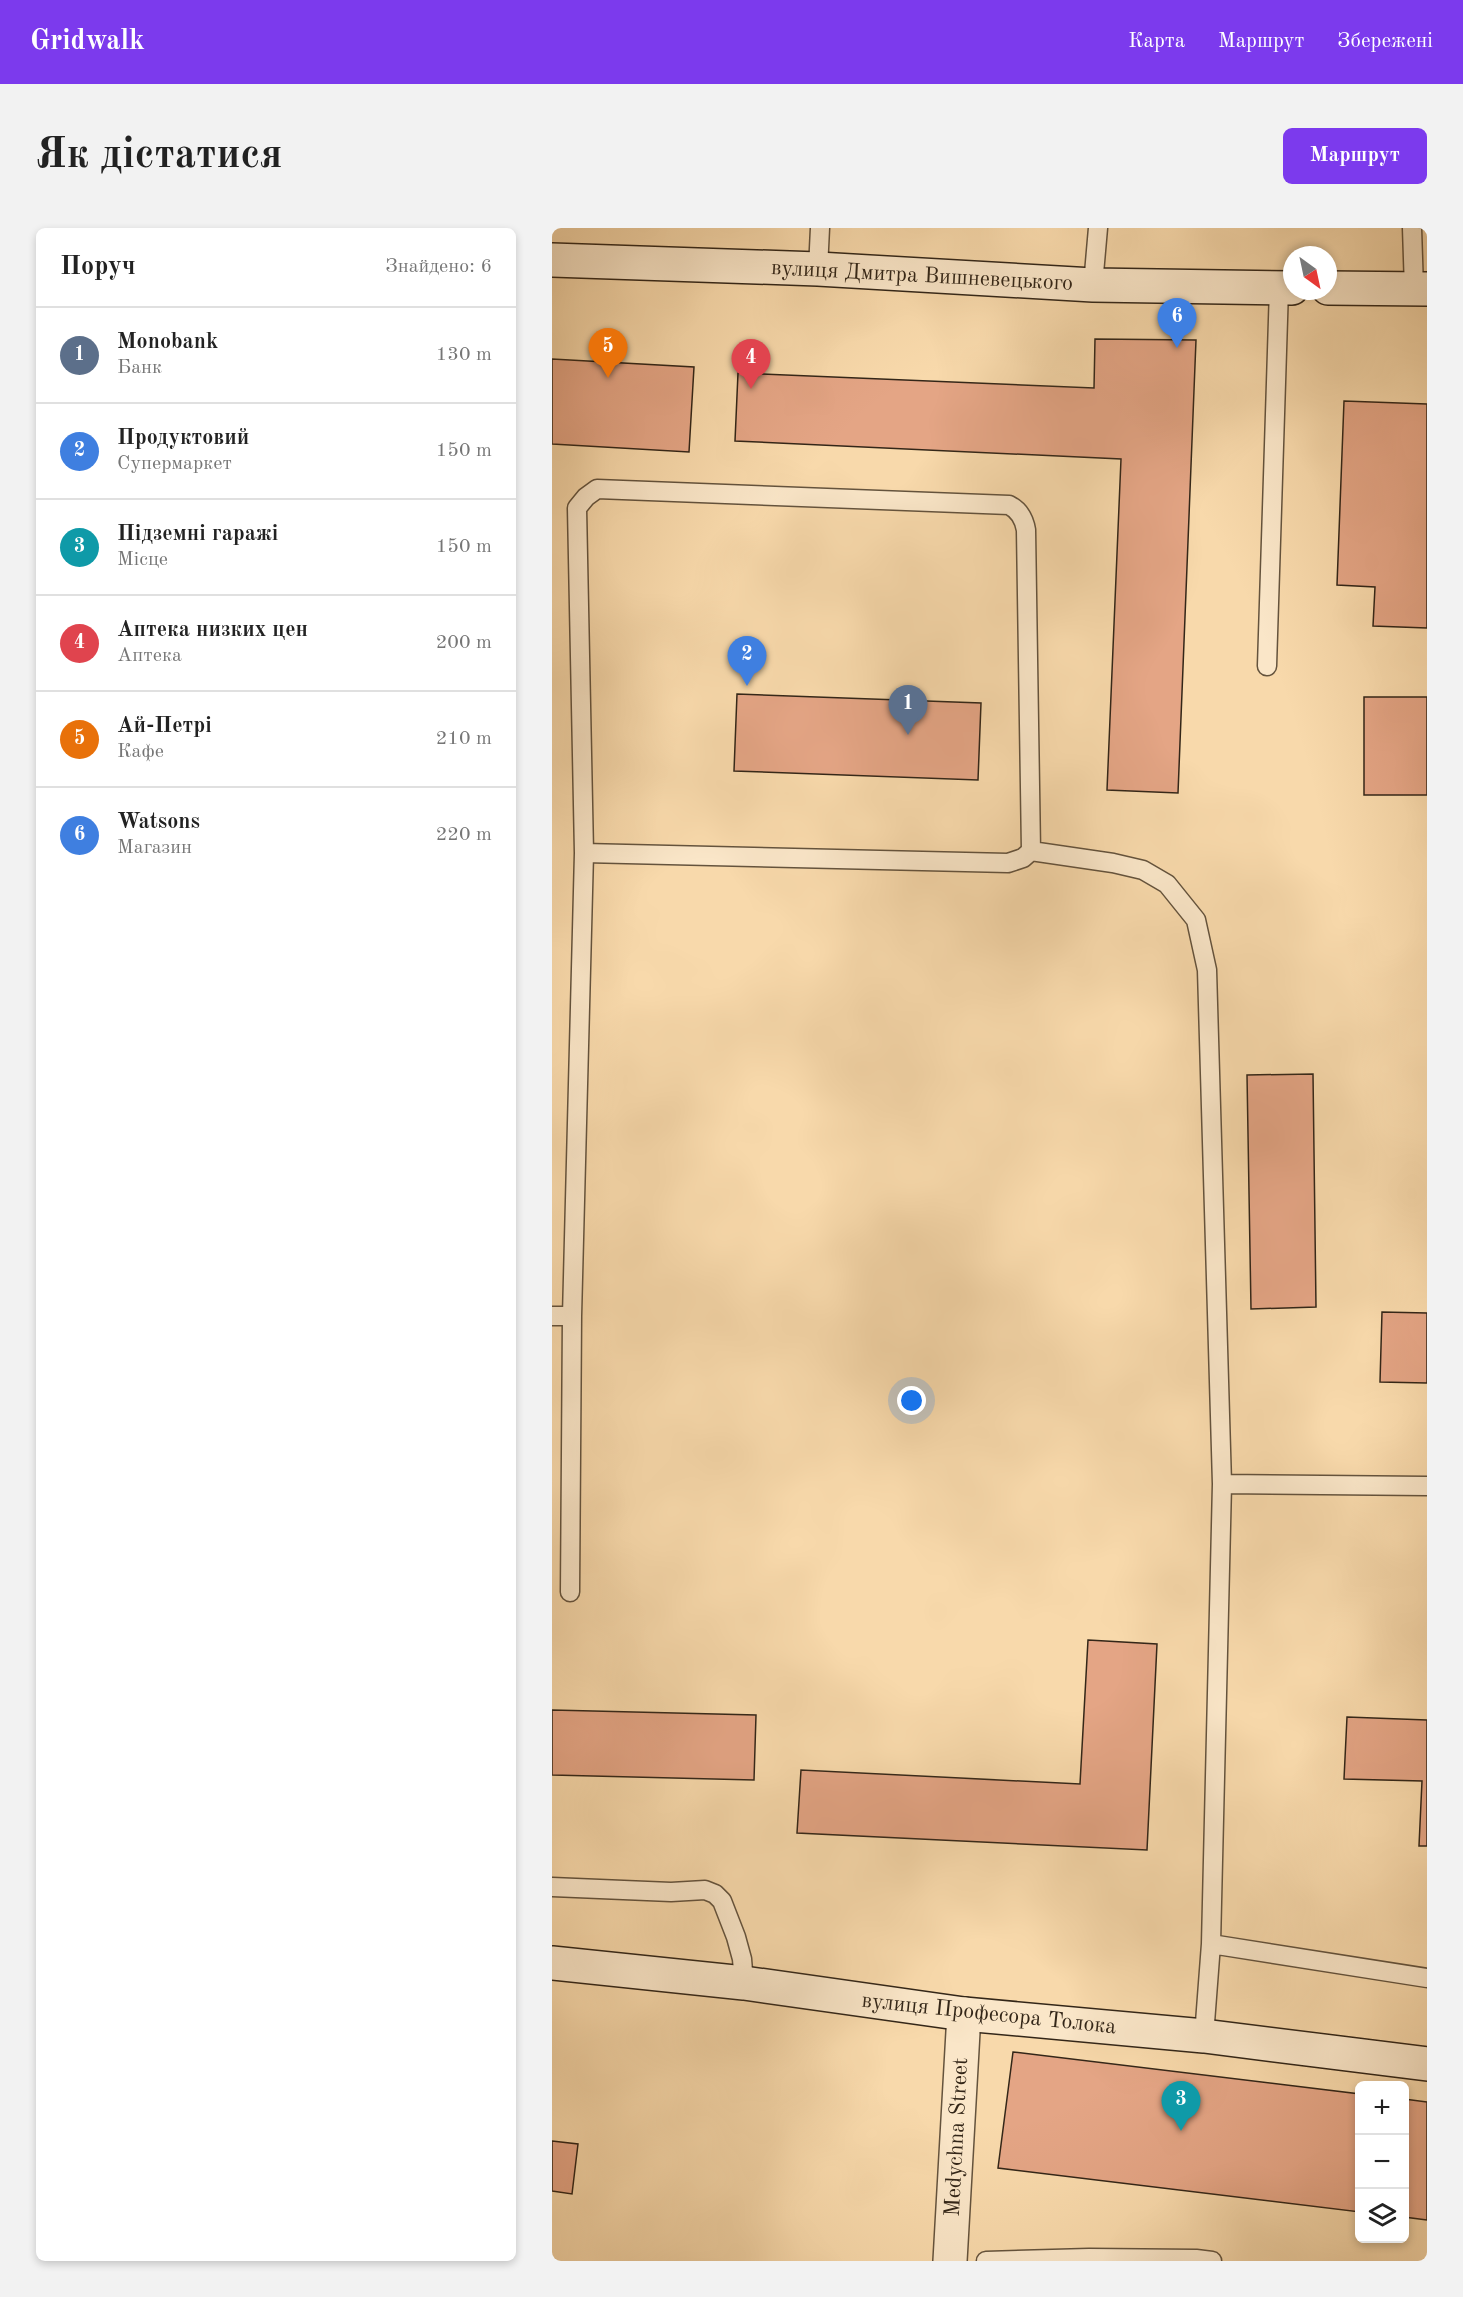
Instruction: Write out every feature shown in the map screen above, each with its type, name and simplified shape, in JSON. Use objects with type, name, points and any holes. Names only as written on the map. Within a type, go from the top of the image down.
[{"type":"street","name":"вулиця Дмитра Вишневецького","points":[[552,260],[818,269],[1093,285],[1283,288]]},
{"type":"street","points":[[1337,288],[1421,289]]},
{"type":"street","name":"вулиця Професора Толока","points":[[553,1967],[744,1983],[964,2014],[1204,2036],[1427,2064]]},
{"type":"street","name":"Medychna Street","points":[[950,2261],[964,2014]]},
{"type":"lane","points":[[818,269],[820,228]]},
{"type":"lane","points":[[1093,285],[1098,228]]},
{"type":"lane","points":[[1412,228],[1421,289]]},
{"type":"lane","points":[[1267,666],[1285,300]]},
{"type":"lane","points":[[570,1592],[573,1316],[584,853],[576,508],[597,489],[1009,505],[1016,508],[1025,521],[1026,530],[1031,851]]},
{"type":"lane","points":[[584,853],[1008,863],[1023,858],[1031,851],[1113,863],[1143,870],[1167,884],[1196,920],[1207,970],[1222,1484],[1211,1944],[1204,2036]]},
{"type":"lane","points":[[552,1316],[573,1316]]},
{"type":"lane","points":[[1222,1484],[1427,1485]]},
{"type":"lane","points":[[552,1887],[671,1892],[705,1890],[715,1894],[722,1901],[736,1937],[742,1959],[744,1983]]},
{"type":"lane","points":[[1211,1944],[1427,1978]]},
{"type":"lane","points":[[986,2261],[1089,2258],[1212,2261]]},
{"type":"building","points":[[1095,339],[1196,340],[1178,793],[1107,790],[1121,459],[735,441],[738,373],[1094,388]]},
{"type":"building","points":[[552,359],[694,367],[689,452],[552,444]]},
{"type":"building","points":[[1344,401],[1427,404],[1427,628],[1373,626],[1375,587],[1337,585]]},
{"type":"building","points":[[737,694],[981,703],[978,780],[734,771]]},
{"type":"building","points":[[1364,697],[1427,697],[1427,795],[1364,795]]},
{"type":"building","points":[[1313,1074],[1316,1307],[1251,1309],[1247,1075]]},
{"type":"building","points":[[1382,1312],[1427,1313],[1427,1383],[1380,1382]]},
{"type":"building","points":[[1088,1640],[1157,1644],[1147,1850],[797,1833],[801,1770],[1080,1784]]},
{"type":"building","points":[[552,1710],[756,1715],[754,1780],[552,1775]]},
{"type":"building","points":[[1347,1717],[1427,1720],[1427,1846],[1419,1846],[1422,1781],[1344,1779]]},
{"type":"building","points":[[1013,2052],[1355,2093],[1355,2211],[998,2168]]},
{"type":"building","points":[[1409,2100],[1427,2102],[1427,2220],[1409,2218]]},
{"type":"building","points":[[552,2141],[578,2144],[572,2194],[552,2191]]},
{"type":"place","name":"Watsons","points":[[1177,348]]},
{"type":"place","name":"Ай-Петрі","points":[[608,378]]},
{"type":"place","name":"Аптека низких цен","points":[[751,389]]},
{"type":"place","name":"Продуктовий","points":[[747,686]]},
{"type":"place","name":"Monobank","points":[[908,735]]},
{"type":"place","name":"Підземні гаражі","points":[[1181,2131]]}]
